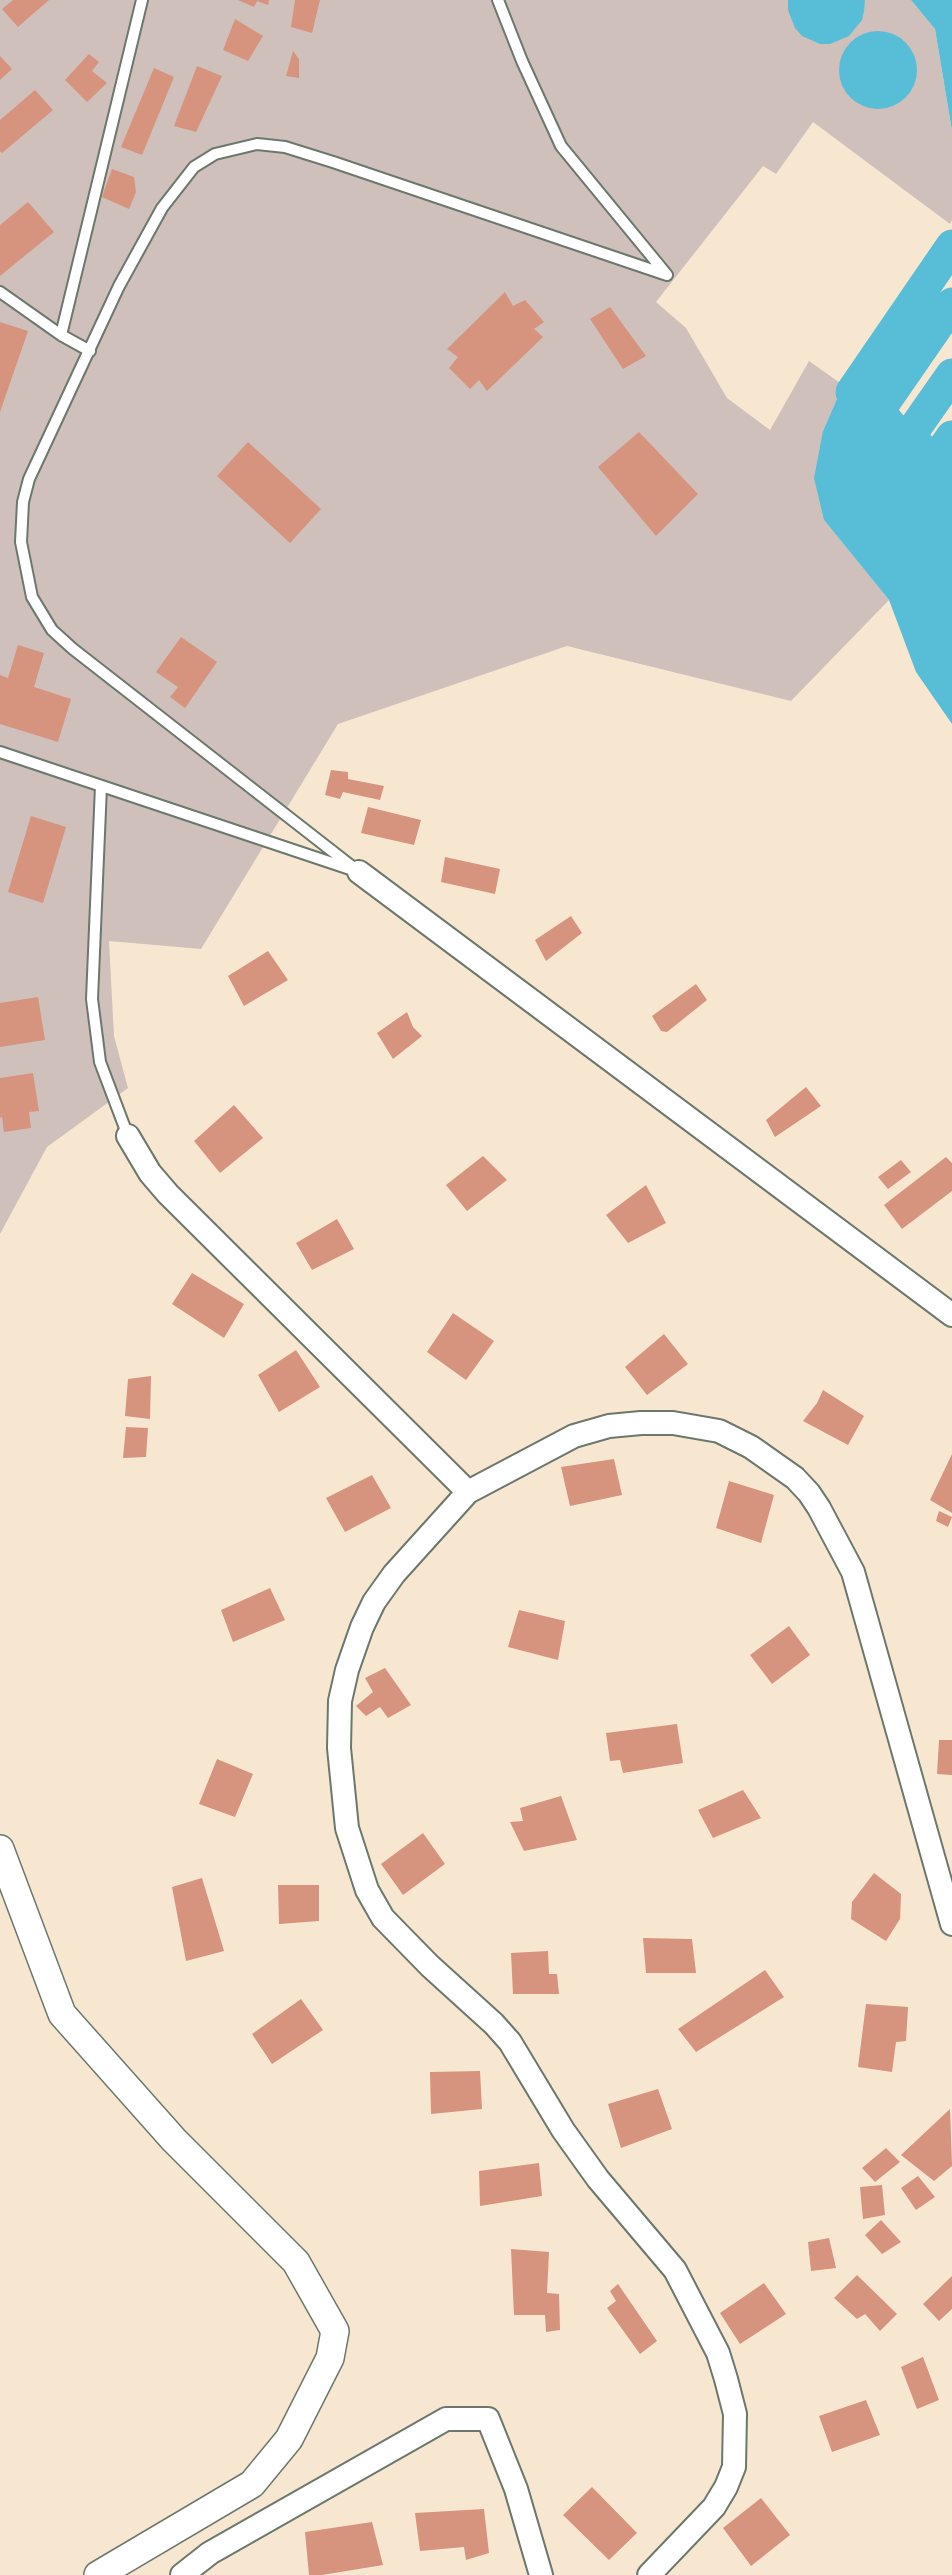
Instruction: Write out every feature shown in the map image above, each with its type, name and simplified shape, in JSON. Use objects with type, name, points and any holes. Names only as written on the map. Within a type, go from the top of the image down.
[{"type":"street","points":[[358,872],[952,1315]]},
{"type":"street","points":[[128,1136],[150,1173],[168,1194],[468,1492]]},
{"type":"street","points":[[650,2575],[714,2507],[734,2467],[735,2414],[718,2353],[667,2258],[598,2180],[563,2130],[510,2042],[494,2024],[429,1966],[383,1918],[359,1871],[347,1828],[339,1748],[340,1701],[347,1670],[362,1627],[374,1602],[394,1574],[468,1492],[574,1436],[609,1426],[641,1423],[673,1424],[719,1431],[757,1450],[795,1478],[819,1508],[853,1572],[952,1924]]},
{"type":"street","points":[[0,1849],[62,2014],[174,2140],[296,2262],[336,2331],[330,2358],[289,2439],[252,2484],[98,2575]]},
{"type":"street","points":[[182,2575],[210,2553],[446,2419],[488,2419],[516,2489],[541,2575]]},
{"type":"lane","points":[[61,334],[142,0]]},
{"type":"lane","points":[[358,872],[73,649],[52,630],[32,597],[21,542],[23,502],[29,479],[119,286],[148,233],[180,182],[194,167],[216,154],[257,144],[285,147],[667,275],[561,146],[522,61],[498,0]]},
{"type":"lane","points":[[0,292],[90,351]]},
{"type":"lane","points":[[0,752],[358,872]]},
{"type":"lane","points":[[101,786],[92,999],[100,1062],[128,1136]]},
{"type":"shaded area","points":[[0,0],[911,0],[935,29],[952,131],[952,220],[950,224],[813,122],[776,174],[763,166],[656,302],[686,328],[727,398],[770,430],[809,361],[843,385],[823,431],[824,520],[889,600],[791,701],[567,646],[338,724],[201,949],[109,941],[114,1036],[128,1088],[47,1147],[0,1234]]},
{"type":"water","points":[[788,0],[865,0],[862,20],[849,36],[830,44],[820,44],[802,36],[795,28],[788,10]]},
{"type":"water","points":[[911,0],[952,0],[952,131],[935,29]]},
{"type":"water","points":[[878,31],[893,34],[906,42],[914,55],[917,70],[914,85],[906,98],[893,106],[878,109],[863,106],[850,98],[842,85],[839,70],[842,55],[850,42],[863,34]]},
{"type":"water","points":[[843,385],[952,467],[952,724],[916,672],[889,600],[824,520],[814,478],[823,431]]},
{"type":"building","points":[[13,0],[49,0],[18,27],[2,9]]},
{"type":"building","points":[[238,0],[269,0],[268,5],[257,1],[254,7]]},
{"type":"building","points":[[295,0],[320,0],[312,33],[291,27]]},
{"type":"building","points":[[235,19],[263,36],[248,61],[223,50]]},
{"type":"building","points":[[293,51],[299,59],[299,78],[286,76]]},
{"type":"building","points":[[89,54],[99,62],[92,71],[107,83],[87,102],[65,80]]},
{"type":"building","points":[[0,56],[12,69],[0,80]]},
{"type":"building","points":[[197,66],[222,76],[196,132],[174,126]]},
{"type":"building","points":[[154,68],[174,77],[142,155],[121,147]]},
{"type":"building","points":[[35,90],[53,110],[2,153],[0,151],[0,120]]},
{"type":"building","points":[[112,169],[134,177],[136,192],[129,209],[102,197]]},
{"type":"building","points":[[28,202],[54,232],[0,276],[0,225]]},
{"type":"building","points":[[505,292],[513,306],[525,300],[544,322],[534,329],[543,337],[487,391],[479,380],[470,389],[449,368],[458,357],[447,349]]},
{"type":"building","points":[[610,307],[646,356],[623,369],[590,319]]},
{"type":"building","points":[[0,322],[28,331],[0,412]]},
{"type":"building","points":[[639,432],[698,494],[656,536],[598,467]]},
{"type":"building","points":[[248,442],[321,509],[290,543],[217,476]]},
{"type":"building","points":[[181,637],[217,662],[185,708],[170,697],[178,687],[156,672]]},
{"type":"building","points":[[18,645],[44,653],[34,687],[71,699],[58,742],[0,724],[0,675],[8,678]]},
{"type":"building","points":[[331,770],[348,772],[348,779],[384,786],[380,800],[343,792],[340,799],[325,795]]},
{"type":"building","points":[[368,807],[421,820],[414,845],[361,833]]},
{"type":"building","points":[[31,816],[66,827],[43,903],[8,892]]},
{"type":"building","points":[[445,857],[500,869],[495,894],[441,882]]},
{"type":"building","points":[[571,916],[582,933],[546,961],[535,940]]},
{"type":"building","points":[[268,951],[288,980],[244,1006],[228,976]]},
{"type":"building","points":[[696,984],[707,1000],[667,1032],[661,1031],[652,1016]]},
{"type":"building","points":[[38,997],[45,1040],[0,1047],[0,1003]]},
{"type":"building","points":[[407,1012],[413,1027],[422,1036],[393,1059],[377,1033]]},
{"type":"building","points":[[33,1073],[39,1111],[29,1112],[31,1128],[4,1132],[2,1117],[0,1118],[0,1078]]},
{"type":"building","points":[[806,1087],[821,1106],[775,1137],[766,1120]]},
{"type":"building","points":[[234,1105],[263,1138],[220,1173],[194,1141]]},
{"type":"building","points":[[483,1156],[507,1180],[467,1211],[446,1185]]},
{"type":"building","points":[[946,1157],[952,1163],[952,1191],[902,1229],[884,1205]]},
{"type":"building","points":[[901,1160],[911,1172],[888,1189],[878,1177]]},
{"type":"building","points":[[646,1185],[666,1223],[628,1243],[606,1215]]},
{"type":"building","points":[[337,1219],[354,1249],[312,1270],[296,1243]]},
{"type":"building","points":[[192,1273],[244,1304],[224,1338],[172,1304]]},
{"type":"building","points":[[453,1313],[494,1341],[466,1380],[427,1352]]},
{"type":"building","points":[[664,1334],[688,1364],[647,1395],[625,1367]]},
{"type":"building","points":[[296,1350],[320,1387],[279,1412],[258,1375]]},
{"type":"building","points":[[151,1376],[150,1419],[125,1416],[128,1379]]},
{"type":"building","points":[[823,1390],[864,1416],[848,1445],[803,1421],[817,1403]]},
{"type":"building","points":[[126,1427],[148,1428],[146,1457],[123,1458]]},
{"type":"building","points":[[952,1454],[952,1513],[930,1500]]},
{"type":"building","points":[[614,1459],[622,1495],[570,1506],[561,1467]]},
{"type":"building","points":[[372,1475],[391,1508],[345,1532],[326,1498]]},
{"type":"building","points":[[729,1481],[774,1495],[761,1543],[716,1528]]},
{"type":"building","points":[[939,1511],[952,1517],[948,1527],[936,1521]]},
{"type":"building","points":[[270,1588],[285,1620],[233,1642],[221,1610]]},
{"type":"building","points":[[519,1610],[565,1621],[558,1660],[508,1647]]},
{"type":"building","points":[[789,1626],[810,1655],[772,1684],[750,1655]]},
{"type":"building","points":[[385,1668],[411,1705],[388,1718],[380,1707],[366,1716],[356,1706],[373,1692],[365,1678]]},
{"type":"building","points":[[677,1724],[683,1763],[623,1773],[620,1760],[610,1761],[606,1733]]},
{"type":"building","points":[[939,1740],[952,1740],[952,1775],[937,1774]]},
{"type":"building","points":[[217,1759],[253,1774],[235,1817],[199,1804]]},
{"type":"building","points":[[743,1790],[761,1818],[713,1838],[698,1810]]},
{"type":"building","points":[[561,1796],[577,1840],[524,1851],[510,1822],[523,1821],[520,1808]]},
{"type":"building","points":[[423,1833],[445,1864],[403,1895],[381,1864]]},
{"type":"building","points":[[874,1873],[901,1894],[900,1919],[886,1941],[851,1919],[852,1902]]},
{"type":"building","points":[[202,1878],[224,1951],[186,1961],[172,1887]]},
{"type":"building","points":[[278,1885],[319,1885],[319,1921],[279,1924]]},
{"type":"building","points":[[643,1938],[692,1939],[696,1973],[646,1973]]},
{"type":"building","points":[[548,1951],[549,1974],[557,1974],[559,1994],[513,1994],[511,1953]]},
{"type":"building","points":[[765,1970],[784,1997],[696,2052],[678,2029]]},
{"type":"building","points":[[301,1999],[323,2030],[272,2064],[252,2034]]},
{"type":"building","points":[[866,2004],[908,2007],[906,2041],[896,2042],[892,2072],[858,2067]]},
{"type":"building","points":[[480,2071],[482,2109],[431,2114],[430,2072]]},
{"type":"building","points":[[658,2089],[672,2129],[621,2148],[608,2104]]},
{"type":"building","points":[[950,2109],[952,2166],[934,2181],[901,2155]]},
{"type":"building","points":[[886,2148],[900,2162],[875,2182],[862,2168]]},
{"type":"building","points":[[539,2163],[542,2196],[480,2206],[479,2171]]},
{"type":"building","points":[[918,2176],[935,2197],[916,2210],[901,2188]]},
{"type":"building","points":[[882,2185],[885,2215],[863,2219],[860,2187]]},
{"type":"building","points":[[881,2220],[901,2242],[882,2254],[865,2235]]},
{"type":"building","points":[[829,2238],[836,2268],[811,2271],[808,2242]]},
{"type":"building","points":[[511,2249],[549,2252],[547,2293],[559,2294],[560,2330],[546,2332],[545,2315],[514,2315]]},
{"type":"building","points":[[857,2275],[897,2314],[880,2331],[865,2314],[857,2319],[834,2298]]},
{"type":"building","points":[[952,2276],[952,2309],[939,2321],[923,2304]]},
{"type":"building","points":[[764,2283],[786,2314],[740,2344],[720,2313]]},
{"type":"building","points":[[618,2284],[657,2341],[640,2354],[607,2308],[616,2301],[610,2291]]},
{"type":"building","points":[[923,2357],[939,2400],[917,2409],[901,2367]]},
{"type":"building","points":[[866,2400],[880,2435],[832,2452],[819,2416]]},
{"type":"building","points":[[592,2487],[637,2533],[609,2560],[563,2515]]},
{"type":"building","points":[[761,2498],[790,2535],[751,2566],[723,2528]]},
{"type":"building","points":[[484,2509],[489,2553],[466,2560],[464,2547],[420,2551],[415,2513]]},
{"type":"building","points":[[372,2522],[383,2565],[309,2575],[305,2532]]},
{"type":"waterway","points":[[881,424],[852,392],[952,246]]},
{"type":"waterway","points":[[952,304],[878,411],[952,498]]},
{"type":"waterway","points":[[928,459],[910,435],[952,375]]},
{"type":"waterway","points":[[952,437],[938,457],[952,477]]}]
